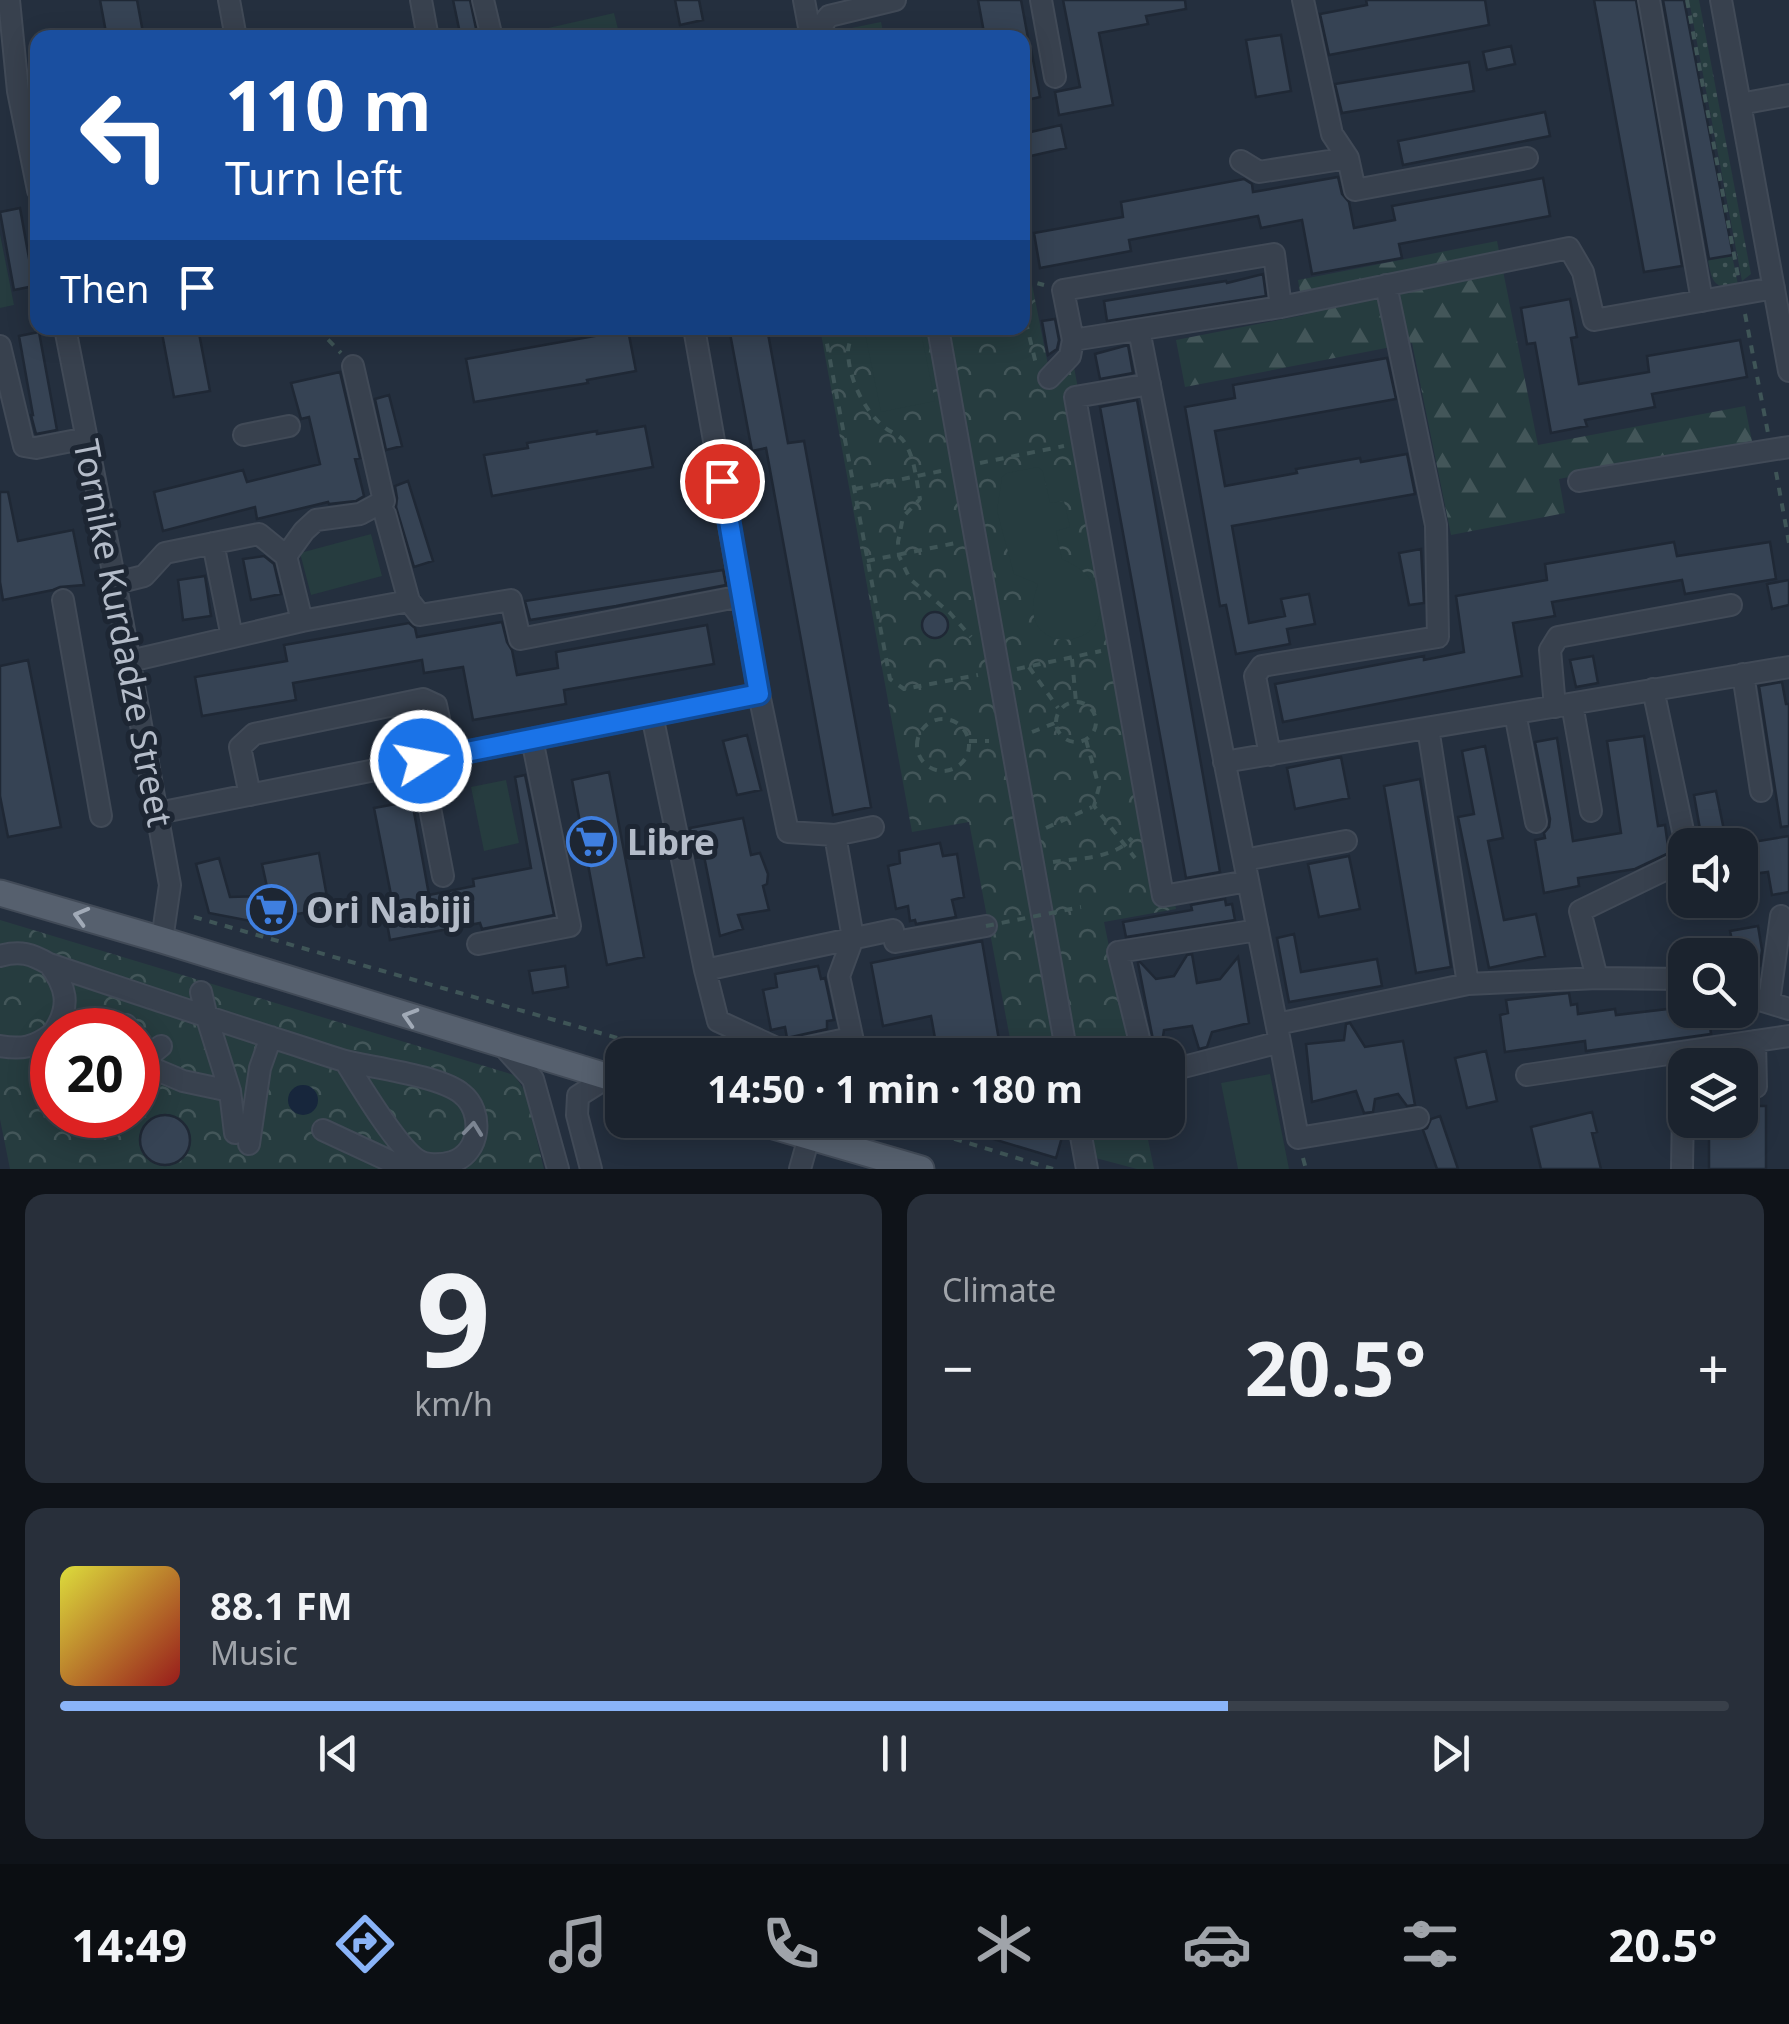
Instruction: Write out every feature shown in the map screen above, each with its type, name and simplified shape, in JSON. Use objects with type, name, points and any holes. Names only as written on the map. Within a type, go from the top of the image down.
[{"type":"main road","points":[[0,894],[605,1076]]},
{"type":"main road","points":[[815,1138],[890,1165],[920,1169]]},
{"type":"street","points":[[9,0],[9,93],[30,163]]},
{"type":"street","points":[[229,0],[235,30]]},
{"type":"street","points":[[421,0],[427,30]]},
{"type":"street","points":[[483,0],[490,30]]},
{"type":"street","points":[[804,0],[810,30]]},
{"type":"street","points":[[819,30],[830,16],[895,0]]},
{"type":"street","points":[[1041,0],[1055,76]]},
{"type":"street","points":[[1304,0],[1332,134],[1348,158],[1355,190],[1527,158]]},
{"type":"street","points":[[1648,0],[1702,301]]},
{"type":"street","points":[[1721,0],[1789,370]]},
{"type":"street","points":[[1740,104],[1789,96]]},
{"type":"street","points":[[1240,161],[1259,172],[1348,158]]},
{"type":"street","points":[[1073,340],[1281,307],[1569,248],[1584,272],[1594,320],[1774,288]]},
{"type":"street","points":[[1048,378],[1070,356],[1073,340],[1063,290],[1274,254],[1281,307]]},
{"type":"street","points":[[1270,754],[1255,676],[1262,666],[1438,637],[1436,525],[1386,285]]},
{"type":"street","points":[[1139,330],[1298,1138],[1418,1118]]},
{"type":"street","name":"Tornike Kurdadze Street","points":[[66,335],[170,885],[162,940]]},
{"type":"street","points":[[695,335],[759,694],[788,832],[835,835],[873,827]]},
{"type":"street","points":[[939,335],[1064,1038]]},
{"type":"street","points":[[0,346],[24,446],[36,448],[87,438]]},
{"type":"street","points":[[286,556],[316,520],[360,514],[384,501],[353,366]]},
{"type":"street","points":[[1150,384],[1075,398],[1163,896],[1248,881]]},
{"type":"street","points":[[244,435],[289,426]]},
{"type":"street","points":[[1579,481],[1789,448]]},
{"type":"street","points":[[385,514],[409,601],[420,615],[511,600],[520,639],[742,596]]},
{"type":"street","points":[[116,584],[144,576],[166,552],[259,534],[286,556],[302,622]]},
{"type":"street","points":[[213,543],[232,638]]},
{"type":"street","points":[[63,600],[101,816]]},
{"type":"street","points":[[130,661],[409,601]]},
{"type":"street","points":[[1591,811],[1550,650],[1558,638],[1732,605]]},
{"type":"street","points":[[1224,762],[1789,667]]},
{"type":"street","points":[[1743,674],[1762,791]]},
{"type":"street","points":[[1653,689],[1682,828]]},
{"type":"street","points":[[158,814],[759,694]]},
{"type":"street","points":[[250,795],[240,747],[254,734],[423,699],[436,705],[446,756]]},
{"type":"street","points":[[1515,713],[1536,822]]},
{"type":"street","points":[[652,716],[718,1022],[754,1038]]},
{"type":"street","points":[[1428,728],[1468,984]]},
{"type":"street","points":[[478,944],[570,926],[532,739]]},
{"type":"street","points":[[421,761],[443,876]]},
{"type":"street","points":[[835,835],[853,938],[839,976],[852,1038]]},
{"type":"street","points":[[1244,860],[1346,841]]},
{"type":"street","points":[[1597,978],[1580,911],[1668,868]]},
{"type":"street","points":[[1779,1006],[1781,916]]},
{"type":"street","points":[[705,970],[853,938],[986,926]]},
{"type":"street","points":[[1139,1038],[1118,952],[1258,930]]},
{"type":"street","points":[[0,956],[14,952],[32,954],[49,964],[206,1018],[345,1061],[425,1078],[460,1092],[473,1106],[476,1124],[476,1137],[468,1151],[456,1161],[436,1165],[419,1162],[404,1149],[345,1061]]},
{"type":"street","points":[[49,964],[60,978],[65,994],[61,1008]]},
{"type":"street","points":[[1185,1065],[1278,1033],[1468,984],[1668,979]]},
{"type":"street","points":[[70,1008],[81,993],[119,988]]},
{"type":"street","points":[[201,992],[242,1138],[261,1098],[260,1068],[271,1037]]},
{"type":"street","points":[[1527,1075],[1789,1036]]},
{"type":"street","points":[[1754,1041],[1754,1048]]},
{"type":"street","points":[[0,1046],[30,1046]]},
{"type":"street","points":[[503,1046],[533,1080],[558,1169]]},
{"type":"street","points":[[160,1071],[182,1081],[230,1091]]},
{"type":"street","points":[[592,1169],[577,1115],[578,1096],[605,1084]]},
{"type":"street","points":[[323,1130],[407,1169]]},
{"type":"street","points":[[800,1169],[808,1138]]},
{"type":"street","points":[[1081,1138],[1087,1169]]},
{"type":"street","points":[[1682,1138],[1682,1169]]},
{"type":"path","points":[[323,335],[353,366]]},
{"type":"path","points":[[825,335],[890,679],[904,688],[1119,647]]},
{"type":"path","points":[[852,335],[848,347],[851,370],[864,404],[883,426],[902,438],[916,476],[920,498],[903,517],[899,556],[910,580],[975,640]]},
{"type":"path","points":[[867,561],[976,539]]},
{"type":"path","points":[[1072,659],[1076,702]]},
{"type":"path","points":[[1029,667],[1059,710]]},
{"type":"path","points":[[1076,702],[1088,707],[1096,717],[1094,730],[1086,740],[1071,742],[1062,737],[1055,723],[1059,710],[1076,702]]},
{"type":"path","points":[[945,719],[961,726],[969,741],[966,758],[954,770],[929,768],[916,746],[922,729],[945,719]]},
{"type":"path","points":[[1086,740],[1099,786],[1094,806]]},
{"type":"path","points":[[1028,836],[1094,806]]},
{"type":"path","points":[[1094,806],[1134,858]]},
{"type":"path","points":[[1033,865],[1107,854],[1125,846],[1134,836]]},
{"type":"path","points":[[986,926],[1081,907]]},
{"type":"path","points":[[194,917],[618,1038]]},
{"type":"path","points":[[952,1138],[1053,1169]]},
{"type":"green space","points":[[1689,0],[1699,0],[1751,274],[1742,281]]},
{"type":"green space","points":[[614,13],[618,30],[540,30]]},
{"type":"green space","points":[[881,22],[883,30],[842,30]]},
{"type":"green space","points":[[0,234],[14,305],[0,308]]},
{"type":"green space","points":[[1497,241],[1538,445],[1745,406],[1752,441],[1559,479],[1565,513],[1451,535],[1412,343],[1185,387],[1176,340],[1304,315],[1298,280]]},
{"type":"green space","points":[[1732,255],[1738,285],[1719,285],[1708,260]]},
{"type":"green space","points":[[1030,274],[1048,365],[1073,362],[1176,909],[1104,922],[1128,1038],[1010,1038],[969,822],[912,832],[821,335],[1030,335]]},
{"type":"green space","points":[[865,335],[921,335],[935,401],[881,412]]},
{"type":"green space","points":[[1039,467],[1050,503],[1064,501],[1070,527],[1056,531],[1062,559],[1085,573],[1098,596],[1100,613],[1094,626],[1071,639],[1045,634],[1036,623],[1033,604],[1038,584],[1014,574],[997,511],[1002,477]]},
{"type":"green space","points":[[371,534],[382,576],[311,595],[300,553]]},
{"type":"green space","points":[[506,780],[519,843],[484,851],[471,787]]},
{"type":"green space","points":[[0,920],[514,1075],[525,1091],[544,1169],[10,1169],[0,1119]]},
{"type":"green space","points":[[1270,1074],[1289,1169],[1238,1169],[1221,1083]]},
{"type":"green space","points":[[1075,1138],[1148,1138],[1154,1169],[1137,1169],[1077,1153]]},
{"type":"water","points":[[303,1085],[317,1094],[318,1100],[309,1114],[303,1115],[289,1106],[288,1100],[297,1086]]},
{"type":"building","points":[[100,0],[137,0],[143,30],[106,30]]},
{"type":"building","points":[[453,0],[470,0],[476,30],[459,30]]},
{"type":"building","points":[[675,0],[699,0],[703,20],[680,25]]},
{"type":"building","points":[[978,0],[1021,0],[1027,30],[984,30]]},
{"type":"building","points":[[1063,0],[1185,0],[1186,9],[1146,16],[1148,24],[1099,33],[1113,105],[1059,115],[1055,92],[1080,87]]},
{"type":"building","points":[[1366,0],[1485,0],[1489,25],[1329,55],[1320,14],[1367,5]]},
{"type":"building","points":[[1594,0],[1636,0],[1682,266],[1644,272]]},
{"type":"building","points":[[1663,0],[1684,0],[1733,255],[1709,259]]},
{"type":"building","points":[[1281,35],[1291,91],[1256,97],[1246,40]]},
{"type":"building","points":[[1511,46],[1515,64],[1487,70],[1483,52]]},
{"type":"building","points":[[1030,49],[1031,49],[1040,97],[1030,99]]},
{"type":"building","points":[[1469,62],[1474,91],[1342,113],[1335,84]]},
{"type":"building","points":[[1545,112],[1550,136],[1403,165],[1398,141]]},
{"type":"building","points":[[1061,125],[1066,148],[1030,156],[1030,132]]},
{"type":"building","points":[[1338,177],[1342,194],[1349,202],[1354,228],[1395,220],[1392,206],[1543,178],[1550,216],[1399,244],[1402,258],[1312,274],[1302,220],[1261,228],[1258,216],[1129,240],[1131,251],[1040,268],[1034,233],[1123,217],[1121,202],[1244,179],[1252,184],[1253,192]]},
{"type":"building","points":[[20,208],[30,287],[14,290],[0,212]]},
{"type":"building","points":[[1263,274],[1266,296],[1107,321],[1104,301]]},
{"type":"building","points":[[1570,299],[1577,337],[1571,338],[1579,384],[1649,372],[1647,356],[1740,340],[1747,377],[1652,394],[1655,407],[1585,420],[1587,426],[1551,433],[1535,343],[1527,344],[1521,308]]},
{"type":"building","points":[[1055,319],[1059,340],[1057,349],[1048,355],[1042,321]]},
{"type":"building","points":[[40,335],[57,430],[36,434],[19,336]]},
{"type":"building","points":[[162,335],[199,335],[210,391],[174,397]]},
{"type":"building","points":[[600,335],[629,335],[636,371],[474,402],[466,359]]},
{"type":"building","points":[[730,335],[768,335],[788,443],[804,441],[871,807],[833,815],[766,448],[752,451]]},
{"type":"building","points":[[1128,345],[1133,373],[1100,379],[1095,354]]},
{"type":"building","points":[[1387,358],[1396,399],[1215,431],[1225,486],[1297,473],[1296,469],[1407,454],[1415,494],[1232,526],[1249,623],[1285,616],[1281,599],[1309,594],[1315,624],[1287,629],[1290,644],[1236,654],[1226,605],[1220,606],[1185,407],[1235,398],[1233,385]]},
{"type":"building","points":[[340,372],[360,458],[355,459],[364,496],[356,501],[328,502],[257,519],[255,507],[163,531],[154,492],[243,470],[247,482],[320,464],[309,417],[301,419],[291,383]]},
{"type":"building","points":[[389,395],[402,446],[386,450],[375,399]]},
{"type":"building","points":[[1137,400],[1220,872],[1186,878],[1100,407]]},
{"type":"building","points":[[645,426],[653,467],[492,496],[484,455],[528,448],[527,443]]},
{"type":"building","points":[[408,481],[433,561],[414,567],[396,507],[395,486]]},
{"type":"building","points":[[0,492],[8,492],[18,541],[73,530],[84,585],[3,600]]},
{"type":"building","points":[[1674,542],[1677,556],[1770,542],[1776,579],[1685,594],[1682,580],[1552,602],[1555,616],[1513,623],[1522,676],[1283,722],[1275,684],[1464,652],[1456,596],[1547,580],[1545,564]]},
{"type":"building","points":[[1421,549],[1424,603],[1409,605],[1399,553]]},
{"type":"building","points":[[264,556],[274,564],[281,594],[251,600],[243,559]]},
{"type":"building","points":[[723,570],[726,585],[530,620],[525,601]]},
{"type":"building","points":[[205,576],[211,616],[183,620],[178,580]]},
{"type":"building","points":[[1789,580],[1789,605],[1772,609],[1767,584]]},
{"type":"building","points":[[935,612],[944,616],[948,625],[944,634],[935,638],[926,634],[922,625],[926,616]]},
{"type":"building","points":[[502,622],[517,675],[558,668],[556,652],[707,625],[714,664],[564,690],[566,704],[473,720],[463,667],[424,673],[422,660],[293,683],[296,700],[202,716],[195,677],[287,661],[284,645],[409,623],[417,637]]},
{"type":"building","points":[[1593,656],[1598,683],[1576,687],[1570,660]]},
{"type":"building","points":[[28,660],[61,827],[8,837],[0,796],[0,666]]},
{"type":"building","points":[[1782,682],[1789,704],[1789,826],[1781,827],[1759,686]]},
{"type":"building","points":[[747,735],[761,790],[737,795],[723,741]]},
{"type":"building","points":[[1644,736],[1658,826],[1665,825],[1668,853],[1635,869],[1578,878],[1579,886],[1544,893],[1535,840],[1545,838],[1550,819],[1535,742],[1557,738],[1573,841],[1621,833],[1607,741]]},
{"type":"building","points":[[1485,746],[1503,838],[1488,841],[1504,920],[1536,914],[1545,956],[1489,968],[1458,817],[1474,814],[1462,751]]},
{"type":"building","points":[[1341,757],[1349,798],[1295,809],[1287,768]]},
{"type":"building","points":[[609,772],[644,957],[607,965],[572,780]]},
{"type":"building","points":[[525,775],[554,915],[482,929],[480,923],[390,940],[383,901],[392,900],[374,808],[412,801],[429,895],[474,886],[473,879],[531,868],[515,777]]},
{"type":"building","points":[[1420,779],[1451,967],[1416,973],[1384,786]]},
{"type":"building","points":[[1716,791],[1724,828],[1700,828],[1694,795]]},
{"type":"building","points":[[743,818],[751,855],[760,853],[768,874],[763,886],[769,910],[738,915],[743,929],[720,936],[704,856],[696,858],[690,828]]},
{"type":"building","points":[[1789,836],[1789,892],[1772,895],[1768,872],[1758,873],[1758,841]]},
{"type":"building","points":[[940,843],[943,856],[957,854],[964,897],[952,900],[956,917],[916,924],[915,920],[910,921],[908,906],[896,909],[888,866],[900,863],[899,851]]},
{"type":"building","points":[[319,853],[329,908],[256,922],[209,913],[196,864],[219,858],[230,897],[269,896],[262,864]]},
{"type":"building","points":[[1349,856],[1360,909],[1319,917],[1308,864]]},
{"type":"building","points":[[1225,899],[1226,905],[1232,904],[1235,920],[1126,937],[1123,922],[1192,910],[1191,905]]},
{"type":"building","points":[[1758,926],[1760,966],[1758,938],[1731,938],[1730,931]]},
{"type":"building","points":[[1294,934],[1301,972],[1377,959],[1382,986],[1289,1002],[1277,938]]},
{"type":"building","points":[[982,941],[999,1038],[935,1038],[931,1016],[883,1026],[871,963]]},
{"type":"building","points":[[1192,954],[1197,983],[1220,979],[1238,957],[1249,1023],[1212,1032],[1207,1047],[1199,1049],[1192,1026],[1164,1030],[1163,1038],[1153,1038],[1138,963],[1156,979],[1174,976],[1187,955]]},
{"type":"building","points":[[565,966],[568,987],[533,993],[529,971]]},
{"type":"building","points":[[818,966],[821,979],[825,978],[834,1020],[827,1021],[827,1029],[787,1038],[785,1027],[771,1030],[763,990],[777,987],[775,974]]},
{"type":"building","points":[[1569,993],[1571,1005],[1577,1004],[1578,1014],[1615,1009],[1616,1015],[1668,1009],[1668,1028],[1710,1028],[1711,1034],[1586,1051],[1585,1041],[1505,1052],[1500,1015],[1508,1013],[1506,1000]]},
{"type":"building","points":[[1350,1023],[1365,1047],[1403,1041],[1415,1105],[1407,1106],[1398,1094],[1375,1099],[1373,1112],[1364,1113],[1356,1091],[1312,1102],[1306,1044],[1344,1040],[1346,1024]]},
{"type":"building","points":[[1486,1051],[1497,1101],[1467,1108],[1455,1058]]},
{"type":"building","points":[[1758,1106],[1766,1106],[1766,1169],[1709,1169],[1709,1138],[1758,1138]]},
{"type":"building","points":[[1592,1112],[1597,1132],[1592,1133],[1601,1169],[1541,1169],[1531,1127]]},
{"type":"building","points":[[160,1116],[175,1117],[188,1130],[188,1150],[175,1163],[155,1163],[142,1150],[140,1138],[160,1138]]},
{"type":"building","points":[[1440,1116],[1458,1169],[1437,1169],[1423,1130],[1431,1119]]},
{"type":"building","points":[[990,1138],[1062,1138],[1056,1158]]},
{"type":"place","name":"Libre","points":[[592,841]]},
{"type":"place","name":"Ori Nabiji","points":[[271,909]]},
{"type":"route","points":[[421,761],[759,694],[722,481]]}]
